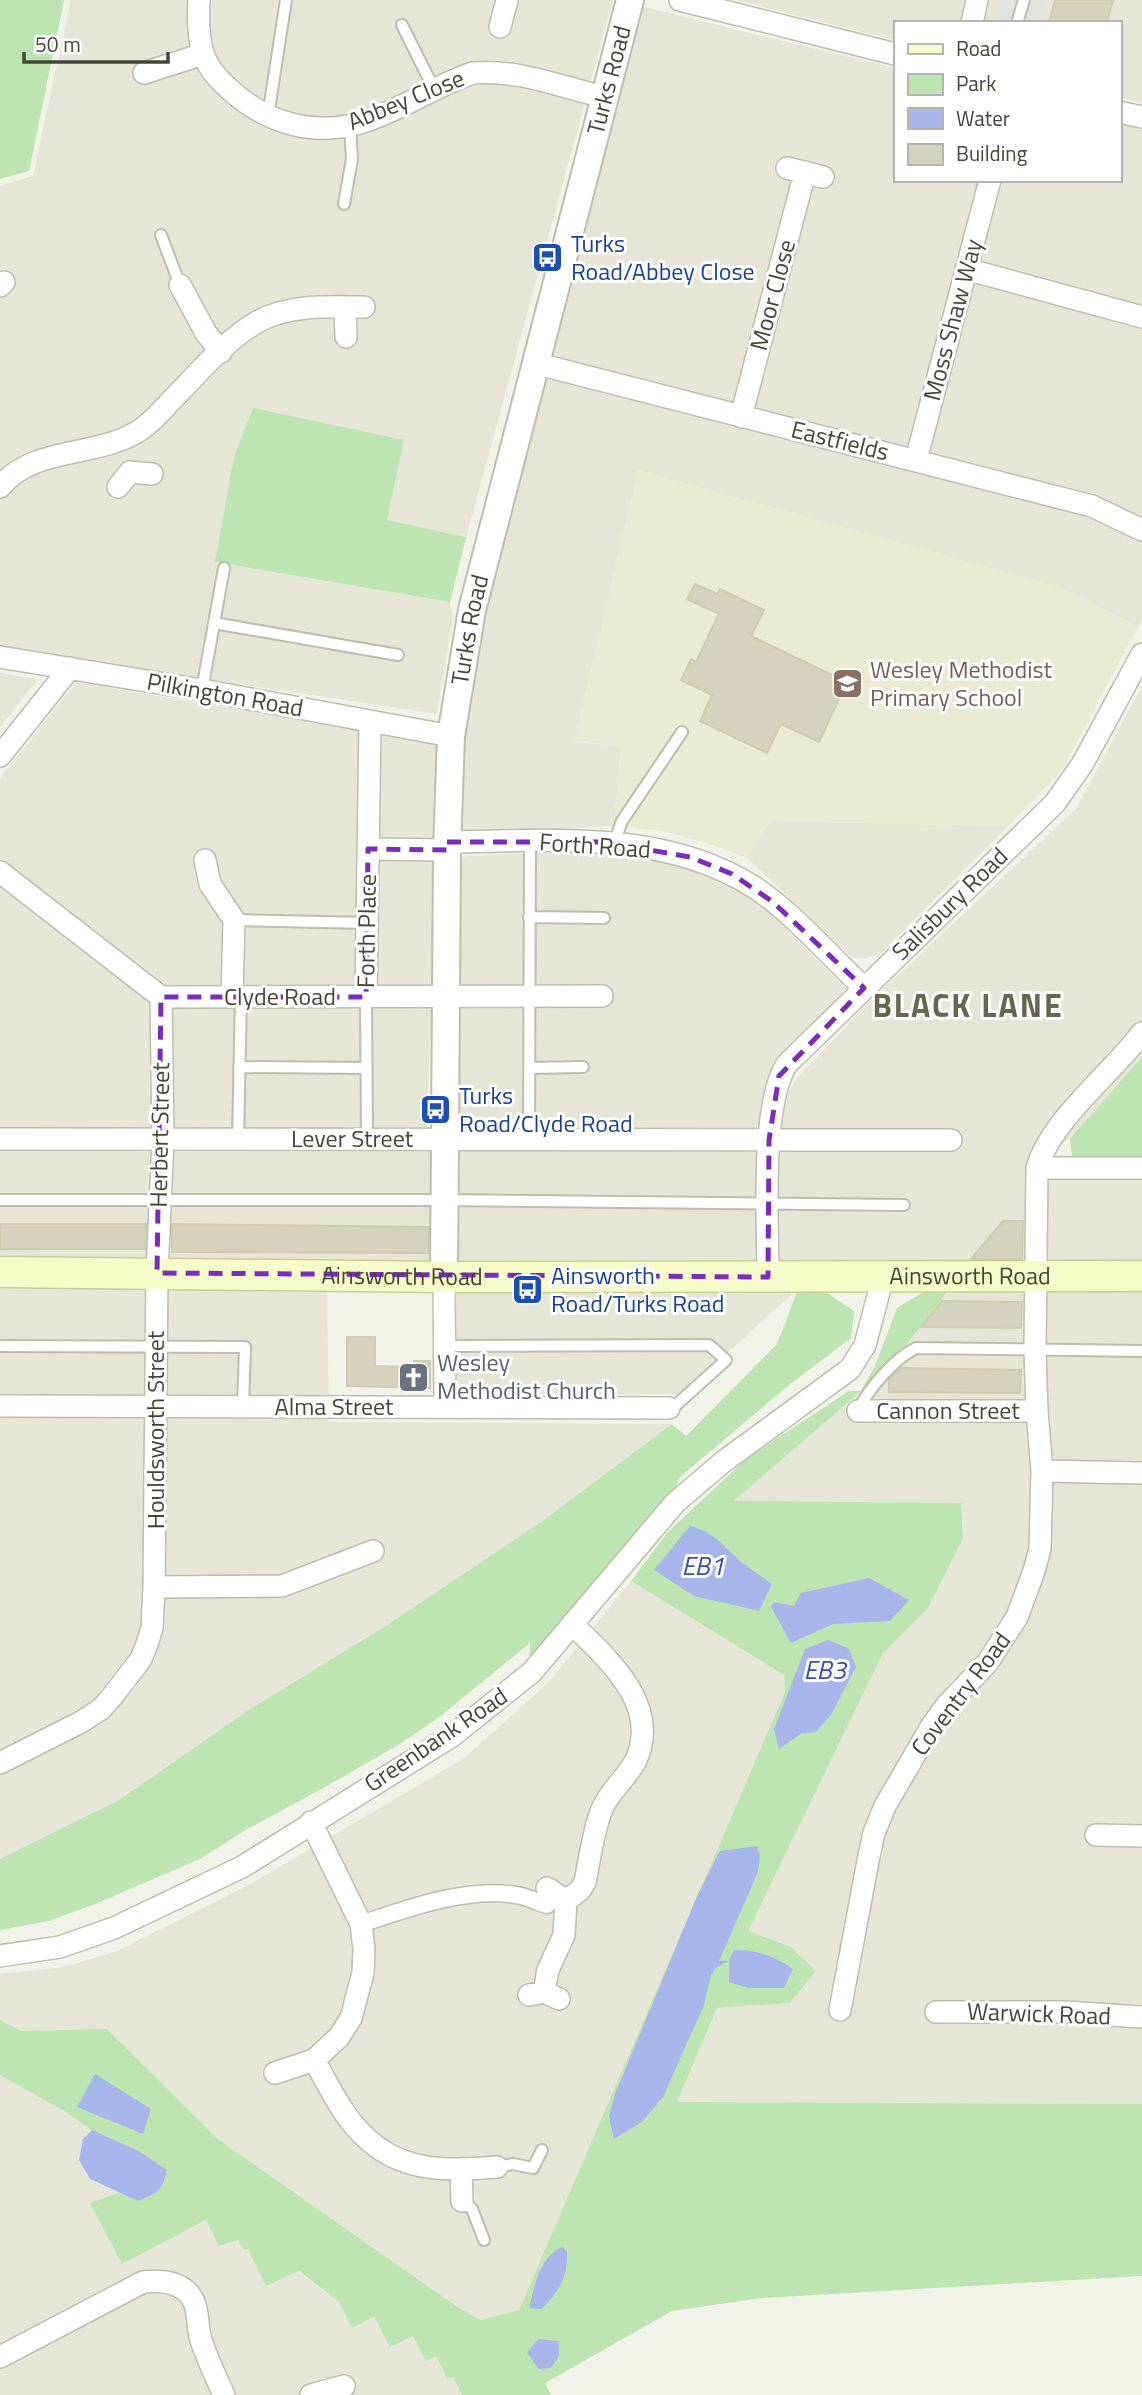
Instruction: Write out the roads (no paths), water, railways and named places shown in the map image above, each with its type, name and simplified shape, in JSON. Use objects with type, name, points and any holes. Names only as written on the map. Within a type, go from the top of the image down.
[{"type":"main road","name":"Ainsworth Road","points":[[0,1272],[444,1277],[1142,1276]]},
{"type":"street","name":"Abbey Close","points":[[199,0],[198,18],[203,54],[221,82],[268,116],[299,127],[350,125],[381,115],[473,73],[492,71],[604,97]]},
{"type":"street","points":[[500,27],[507,0]]},
{"type":"street","name":"Turks Road","points":[[444,1277],[450,736],[470,618],[630,0]]},
{"type":"street","points":[[680,0],[894,54]]},
{"type":"street","points":[[972,21],[977,0]]},
{"type":"street","points":[[144,74],[203,54]]},
{"type":"street","points":[[1121,112],[1142,117]]},
{"type":"street","name":"Moor Close","points":[[741,417],[805,172]]},
{"type":"street","name":"Moss Shaw Way","points":[[916,460],[989,182]]},
{"type":"street","points":[[966,270],[1141,323]]},
{"type":"street","points":[[180,285],[190,319],[221,352]]},
{"type":"street","points":[[3,473],[44,459],[120,440],[139,431],[239,334],[278,313],[301,308],[355,307],[346,337]]},
{"type":"street","name":"Eastfields","points":[[534,363],[1092,506],[1142,530]]},
{"type":"street","points":[[120,440],[124,480],[152,474]]},
{"type":"street","name":"Salisbury Road","points":[[768,1277],[769,1140],[779,1076],[787,1064],[1062,794],[1083,763],[1142,654]]},
{"type":"street","name":"Pilkington Road","points":[[0,657],[202,690],[450,736]]},
{"type":"street","points":[[0,756],[70,668]]},
{"type":"street","name":"Forth Place","points":[[366,997],[370,722]]},
{"type":"street","name":"Forth Road","points":[[368,849],[530,841],[614,843],[673,852],[732,874],[773,902],[864,988]]},
{"type":"street","points":[[205,860],[211,884],[234,920],[236,997]]},
{"type":"street","points":[[0,872],[161,996]]},
{"type":"street","name":"Clyde Road","points":[[161,996],[602,996]]},
{"type":"street","name":"Herbert Street","points":[[157,1273],[163,1139],[161,996]]},
{"type":"street","points":[[1142,1032],[1125,1056],[1063,1122],[1040,1156],[1037,1168],[1142,1168]]},
{"type":"street","name":"Lever Street","points":[[0,1139],[769,1140],[914,1130],[951,1140]]},
{"type":"street","name":"Coventry Road","points":[[840,2010],[834,1979],[874,1833],[885,1806],[931,1727],[946,1706],[988,1662],[1017,1617],[1040,1549],[1042,1471],[1035,1351],[1037,1168]]},
{"type":"street","name":"Houldsworth Street","points":[[0,1763],[102,1709],[141,1659],[148,1644],[152,1628],[154,1587],[157,1273]]},
{"type":"street","points":[[444,1277],[445,1407]]},
{"type":"street","name":"Greenbank Road","points":[[0,1956],[60,1947],[114,1928],[242,1867],[452,1735],[532,1672],[676,1503],[723,1462],[850,1369],[865,1345],[883,1277]]},
{"type":"street","name":"Alma Street","points":[[0,1406],[669,1408]]},
{"type":"street","name":"Cannon Street","points":[[858,1411],[1037,1411]]},
{"type":"street","points":[[1042,1471],[1142,1473]]},
{"type":"street","points":[[154,1587],[282,1586],[375,1551]]},
{"type":"street","points":[[361,1924],[428,1904],[485,1893],[518,1895],[547,1905],[556,1894],[580,1890],[585,1882],[602,1809],[637,1758],[643,1720],[632,1692],[608,1659],[572,1624]]},
{"type":"street","points":[[275,2073],[314,2060],[339,2037],[351,2018],[363,1973],[361,1924],[312,1822]]},
{"type":"street","points":[[1096,1835],[1142,1836]]},
{"type":"street","points":[[544,1995],[548,1970],[564,1935],[556,1894]]},
{"type":"street","name":"Warwick Road","points":[[936,2011],[1065,2012],[1142,2017]]},
{"type":"street","points":[[314,2060],[343,2110],[360,2133],[379,2148],[420,2167],[461,2170],[497,2167]]},
{"type":"street","points":[[461,2170],[462,2201]]},
{"type":"street","points":[[0,2357],[143,2282],[159,2280],[173,2283],[187,2292],[195,2304],[205,2353],[224,2395]]},
{"type":"street","points":[[312,2388],[344,2386]]},
{"type":"lane","points":[[268,116],[286,0]]},
{"type":"lane","points":[[1018,21],[1024,0]]},
{"type":"lane","points":[[402,25],[434,89]]},
{"type":"lane","points":[[344,204],[352,159],[350,125]]},
{"type":"lane","points":[[161,235],[180,285]]},
{"type":"lane","points":[[202,690],[224,568]]},
{"type":"lane","points":[[214,623],[398,655]]},
{"type":"lane","points":[[614,843],[622,821],[682,733]]},
{"type":"lane","points":[[529,1140],[530,841]]},
{"type":"lane","points":[[529,917],[604,918]]},
{"type":"lane","points":[[234,920],[367,923]]},
{"type":"lane","points":[[236,997],[238,1139]]},
{"type":"lane","name":"Forth Place","points":[[366,997],[367,1139]]},
{"type":"lane","points":[[239,1066],[366,1068]]},
{"type":"lane","points":[[529,1068],[583,1066]]},
{"type":"lane","points":[[0,1200],[445,1200],[904,1205]]},
{"type":"lane","points":[[445,1346],[709,1345],[726,1360],[676,1405],[669,1408]]},
{"type":"lane","points":[[0,1346],[245,1347],[243,1406]]},
{"type":"lane","points":[[858,1411],[864,1397],[905,1353],[916,1348],[1142,1351]]},
{"type":"lane","points":[[497,2167],[513,2164],[533,2168],[542,2150]]},
{"type":"lane","points":[[462,2201],[472,2209],[485,2240]]},
{"type":"water","name":"EB1","points":[[690,1526],[715,1538],[772,1584],[759,1611],[694,1596],[654,1570]]},
{"type":"water","points":[[869,1578],[909,1600],[890,1621],[833,1624],[791,1643],[771,1607],[774,1602],[794,1606],[801,1593]]},
{"type":"water","name":"EB3","points":[[828,1640],[849,1649],[856,1667],[831,1715],[816,1732],[802,1733],[779,1749],[774,1729],[805,1649]]},
{"type":"water","points":[[757,1846],[760,1856],[758,1872],[719,1961],[729,1961],[717,1967],[711,1975],[704,2005],[663,2097],[642,2122],[614,2139],[609,2116],[615,2094],[698,1894],[720,1851]]},
{"type":"water","points":[[734,1950],[751,1951],[772,1957],[793,1969],[784,1988],[748,1988],[729,1982],[729,1961]]},
{"type":"water","points":[[95,2074],[151,2109],[143,2134],[77,2107]]},
{"type":"water","points":[[92,2130],[139,2151],[167,2170],[158,2190],[138,2201],[90,2179],[79,2160],[83,2139]]},
{"type":"water","points":[[562,2247],[567,2251],[567,2260],[562,2283],[542,2309],[529,2308],[543,2265]]},
{"type":"water","points":[[538,2339],[559,2341],[559,2356],[551,2368],[539,2369],[527,2353]]},
{"type":"place","name":"Turks Road/Abbey Close","points":[[548,258]]},
{"type":"place","name":"Wesley Methodist Primary School","points":[[847,684]]},
{"type":"place","name":"Turks Road/Clyde Road","points":[[436,1110]]},
{"type":"place","name":"Ainsworth Road/Turks Road","points":[[528,1290]]},
{"type":"place","name":"Wesley Methodist Church","points":[[414,1377]]},
{"type":"district","name":"BLACK LANE","points":[[968,1006]]}]
